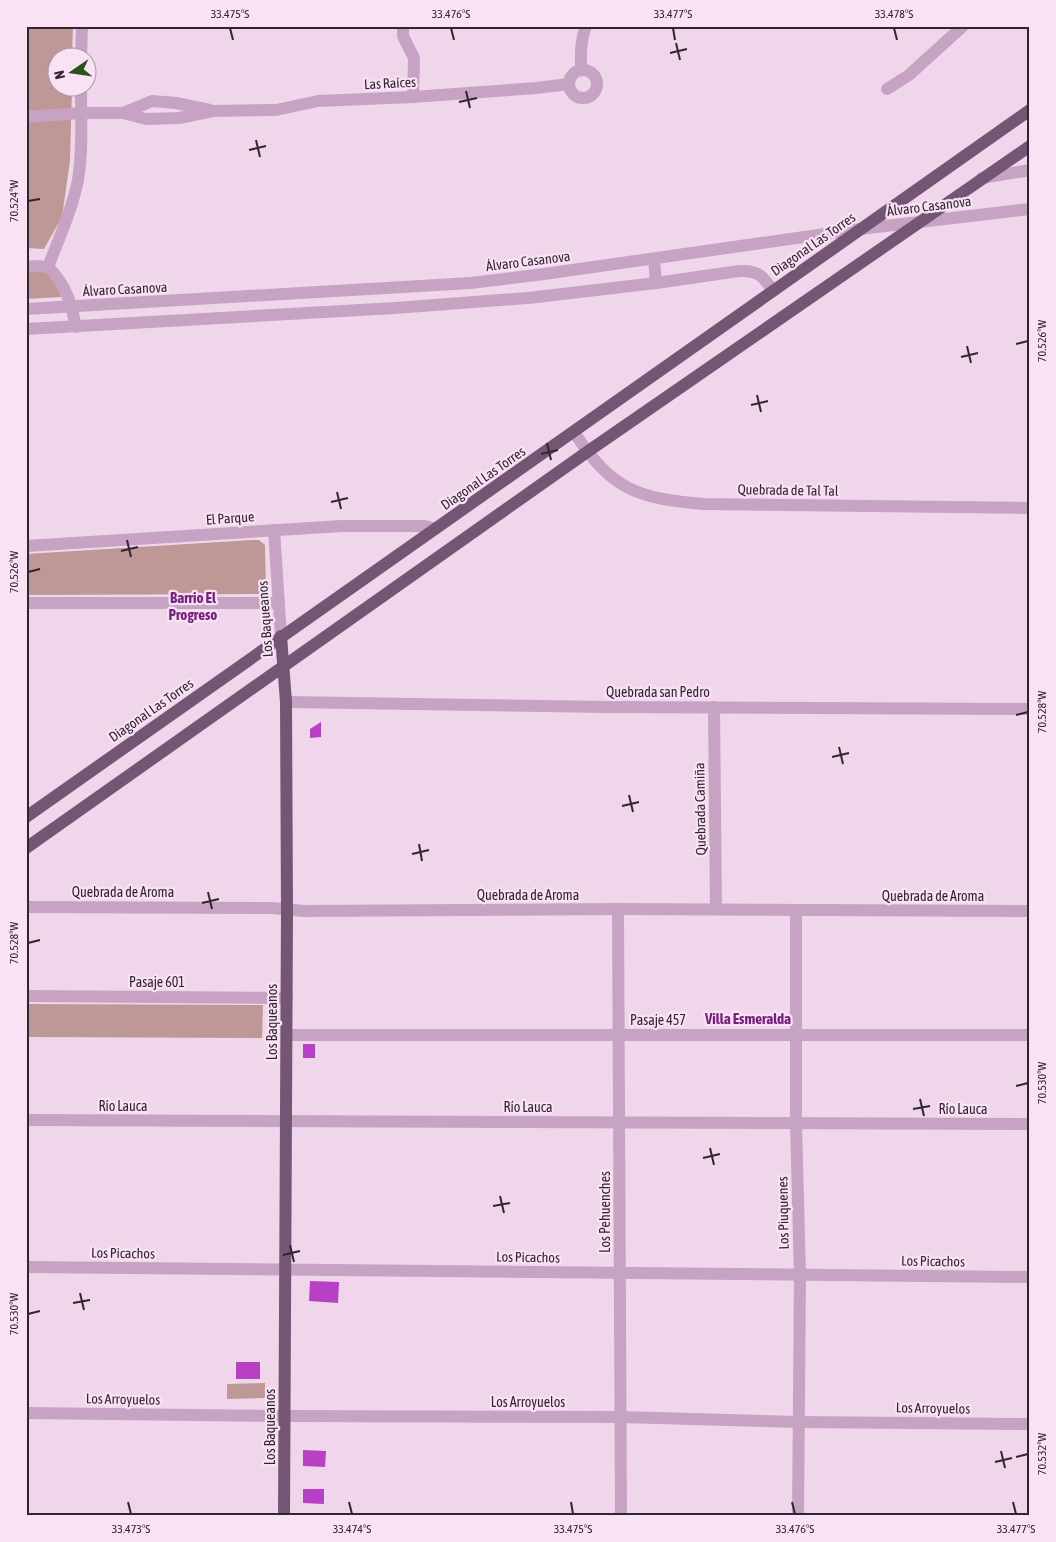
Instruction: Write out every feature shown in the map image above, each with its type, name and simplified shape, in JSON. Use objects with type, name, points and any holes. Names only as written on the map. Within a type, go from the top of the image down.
[{"type":"main road","name":"Diagonal Las Torres","points":[[26,817],[1030,110]]},
{"type":"main road","points":[[26,848],[587,452],[1030,146]]},
{"type":"main road","name":"Los Baqueanos","points":[[282,636],[286,702],[287,910],[284,1516]]},
{"type":"street","points":[[82,26],[82,48]]},
{"type":"street","points":[[403,26],[403,36],[414,58],[413,97]]},
{"type":"street","points":[[581,70],[582,35],[586,26]]},
{"type":"street","points":[[886,89],[909,75],[963,26]]},
{"type":"street","points":[[581,70],[591,72],[597,81],[596,91],[587,97],[577,97],[570,89],[569,84],[573,74],[581,70]]},
{"type":"street","name":"Las Raíces","points":[[26,117],[81,113],[123,113],[146,119],[179,118],[214,111],[276,110],[318,102],[413,97],[569,84]]},
{"type":"street","points":[[48,267],[68,218],[78,180],[82,145],[81,98]]},
{"type":"street","name":"Las Raíces","points":[[123,113],[152,101],[176,103],[214,111]]},
{"type":"street","points":[[982,178],[1030,170]]},
{"type":"street","name":"Álvaro Casanova","points":[[26,309],[471,283],[860,229],[1030,209]]},
{"type":"street","points":[[654,259],[656,283]]},
{"type":"street","points":[[26,267],[48,267],[55,273],[65,288],[72,307],[76,327]]},
{"type":"street","points":[[26,329],[395,308],[528,298],[751,271],[760,275],[773,291]]},
{"type":"street","name":"Quebrada de Tal Tal","points":[[574,432],[587,452],[623,486],[644,496],[672,502],[1030,508]]},
{"type":"street","name":"El Parque","points":[[26,546],[342,526],[425,526],[435,530]]},
{"type":"street","name":"Los Baqueanos","points":[[274,530],[282,636]]},
{"type":"street","points":[[26,603],[279,603]]},
{"type":"street","name":"Quebrada san Pedro","points":[[286,702],[1030,710]]},
{"type":"street","name":"Quebrada Camiña","points":[[714,707],[716,909]]},
{"type":"street","name":"Quebrada de Aroma","points":[[26,906],[264,908],[314,911],[618,909],[1030,911]]},
{"type":"street","name":"Los Pehuenches","points":[[618,909],[621,1516]]},
{"type":"street","name":"Los Piuquenes","points":[[796,910],[796,1123],[800,1275],[798,1516]]},
{"type":"street","name":"Pasaje 601","points":[[26,996],[287,998]]},
{"type":"street","name":"Pasaje 457","points":[[287,1036],[1030,1035]]},
{"type":"street","name":"Río Lauca","points":[[26,1120],[1030,1124]]},
{"type":"street","name":"Los Picachos","points":[[26,1267],[1030,1277]]},
{"type":"street","name":"Los Arroyuelos","points":[[26,1413],[621,1417],[798,1422],[1030,1424]]},
{"type":"shaded area","points":[[26,26],[73,26],[72,48],[48,48],[48,98],[72,98],[70,161],[62,217],[44,249],[26,248]]},
{"type":"shaded area","points":[[46,269],[56,278],[61,297],[26,299],[26,271]]},
{"type":"shaded area","points":[[259,540],[265,545],[266,594],[26,595],[26,554]]},
{"type":"shaded area","points":[[26,1004],[263,1005],[262,1038],[26,1037]]},
{"type":"shaded area","points":[[265,1383],[265,1398],[227,1399],[227,1384]]},
{"type":"building","points":[[321,722],[321,737],[310,738],[310,729]]},
{"type":"building","points":[[303,1044],[315,1044],[315,1058],[303,1058]]},
{"type":"building","points":[[310,1281],[339,1282],[338,1303],[309,1301]]},
{"type":"building","points":[[236,1362],[260,1362],[260,1379],[236,1379]]},
{"type":"building","points":[[303,1450],[326,1451],[325,1467],[303,1466]]},
{"type":"building","points":[[303,1489],[324,1489],[324,1504],[303,1503]]},
{"type":"district","name":"Barrio El Progreso","points":[[193,606]]},
{"type":"district","name":"Villa Esmeralda","points":[[748,1019]]}]
